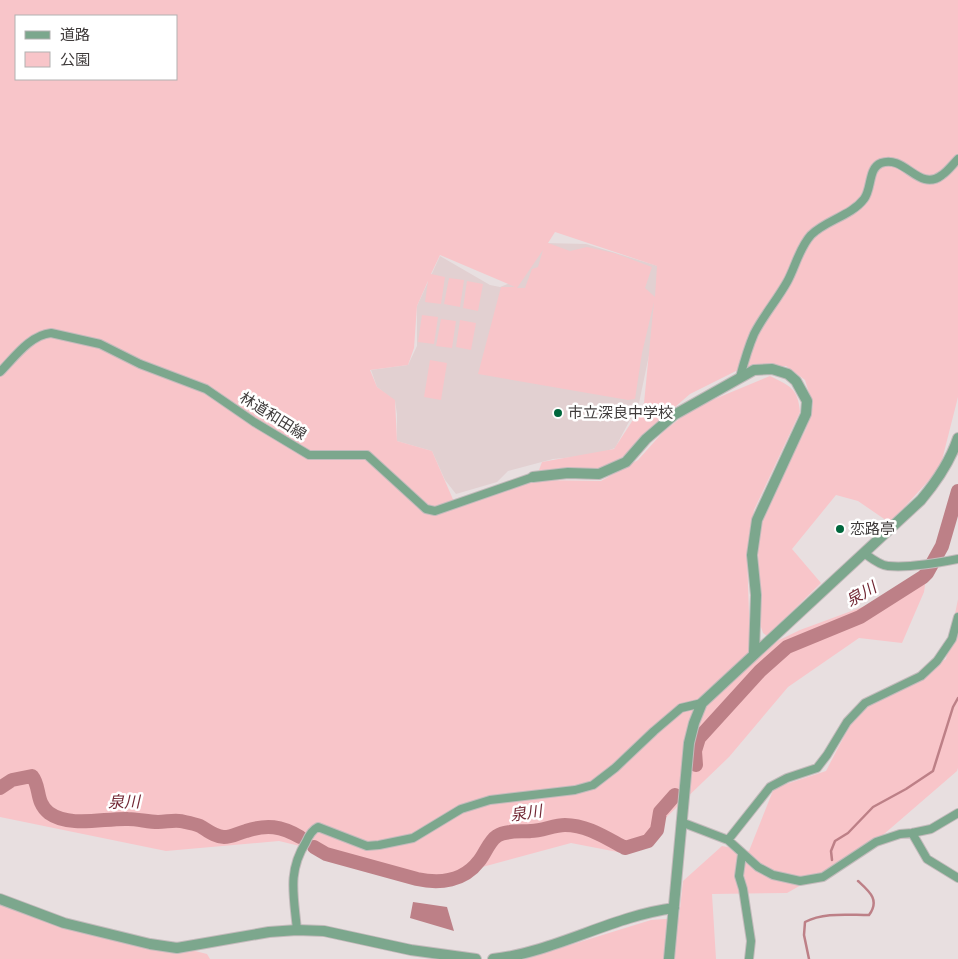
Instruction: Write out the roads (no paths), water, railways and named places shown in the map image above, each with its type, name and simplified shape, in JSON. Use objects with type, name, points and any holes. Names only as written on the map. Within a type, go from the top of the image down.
[{"type":"street","points":[[740,377],[746,354],[755,332],[787,282],[804,244],[810,236],[825,224],[851,210],[864,200],[868,193],[873,171],[878,164],[887,161],[897,162],[919,178],[928,181],[941,176],[958,159]]},
{"type":"street","name":"林道和田線","points":[[0,372],[30,342],[43,334],[51,333],[100,344],[140,364],[206,389],[254,422],[308,455],[367,455],[426,509],[435,511],[533,477]]},
{"type":"street","points":[[533,477],[568,473],[599,474],[626,462],[646,439],[674,415],[740,377],[754,370],[772,369],[788,374],[796,381],[806,401],[806,414],[757,520],[752,555],[756,595],[754,653]]},
{"type":"street","points":[[670,959],[689,743],[702,702],[921,500],[938,479],[951,458],[958,438]]},
{"type":"street","points":[[864,553],[876,562],[887,566],[939,563],[958,559]]},
{"type":"street","points":[[728,840],[770,787],[787,778],[817,768],[847,722],[865,703],[921,676],[937,661],[952,639],[958,617]]},
{"type":"street","points":[[298,930],[293,880],[295,861],[313,830],[318,827],[367,846],[379,845],[413,838],[461,808],[490,800],[574,790],[593,785],[615,768],[654,730],[682,708],[702,702]]},
{"type":"street","points":[[681,822],[728,840],[758,867],[773,875],[800,881],[823,878],[876,842],[900,834],[930,829],[958,813]]},
{"type":"street","points":[[912,833],[927,859],[958,878]]},
{"type":"street","points":[[742,854],[739,876],[743,889],[751,941],[749,959]]},
{"type":"street","points":[[0,899],[64,924],[150,944],[177,948],[269,932],[298,930],[324,931],[411,950],[476,959]]},
{"type":"street","points":[[493,959],[527,953],[652,911],[674,908]]},
{"type":"waterway","name":"泉川","points":[[696,765],[695,751],[699,738],[760,671],[787,647],[860,617],[927,573],[942,546],[958,491]]},
{"type":"waterway","points":[[832,860],[831,851],[835,841],[848,833],[873,807],[906,789],[933,771],[953,707],[958,698]]},
{"type":"waterway","name":"泉川","points":[[0,788],[12,780],[32,776],[45,809],[57,818],[67,820],[128,819],[158,822],[179,821],[198,825],[221,837],[232,836],[261,827],[274,827],[286,830],[300,837]]},
{"type":"waterway","name":"泉川","points":[[314,847],[326,854],[417,879],[443,881],[459,877],[473,868],[494,838],[505,833],[535,831],[565,825],[589,830],[625,848],[648,841],[657,830],[660,812],[675,795]]},
{"type":"waterway","points":[[809,959],[804,935],[805,922],[828,915],[869,915],[874,901],[870,893],[858,881]]},
{"type":"place","name":"市立深良中学校","points":[[558,413]]},
{"type":"place","name":"恋路亭","points":[[840,529]]}]
